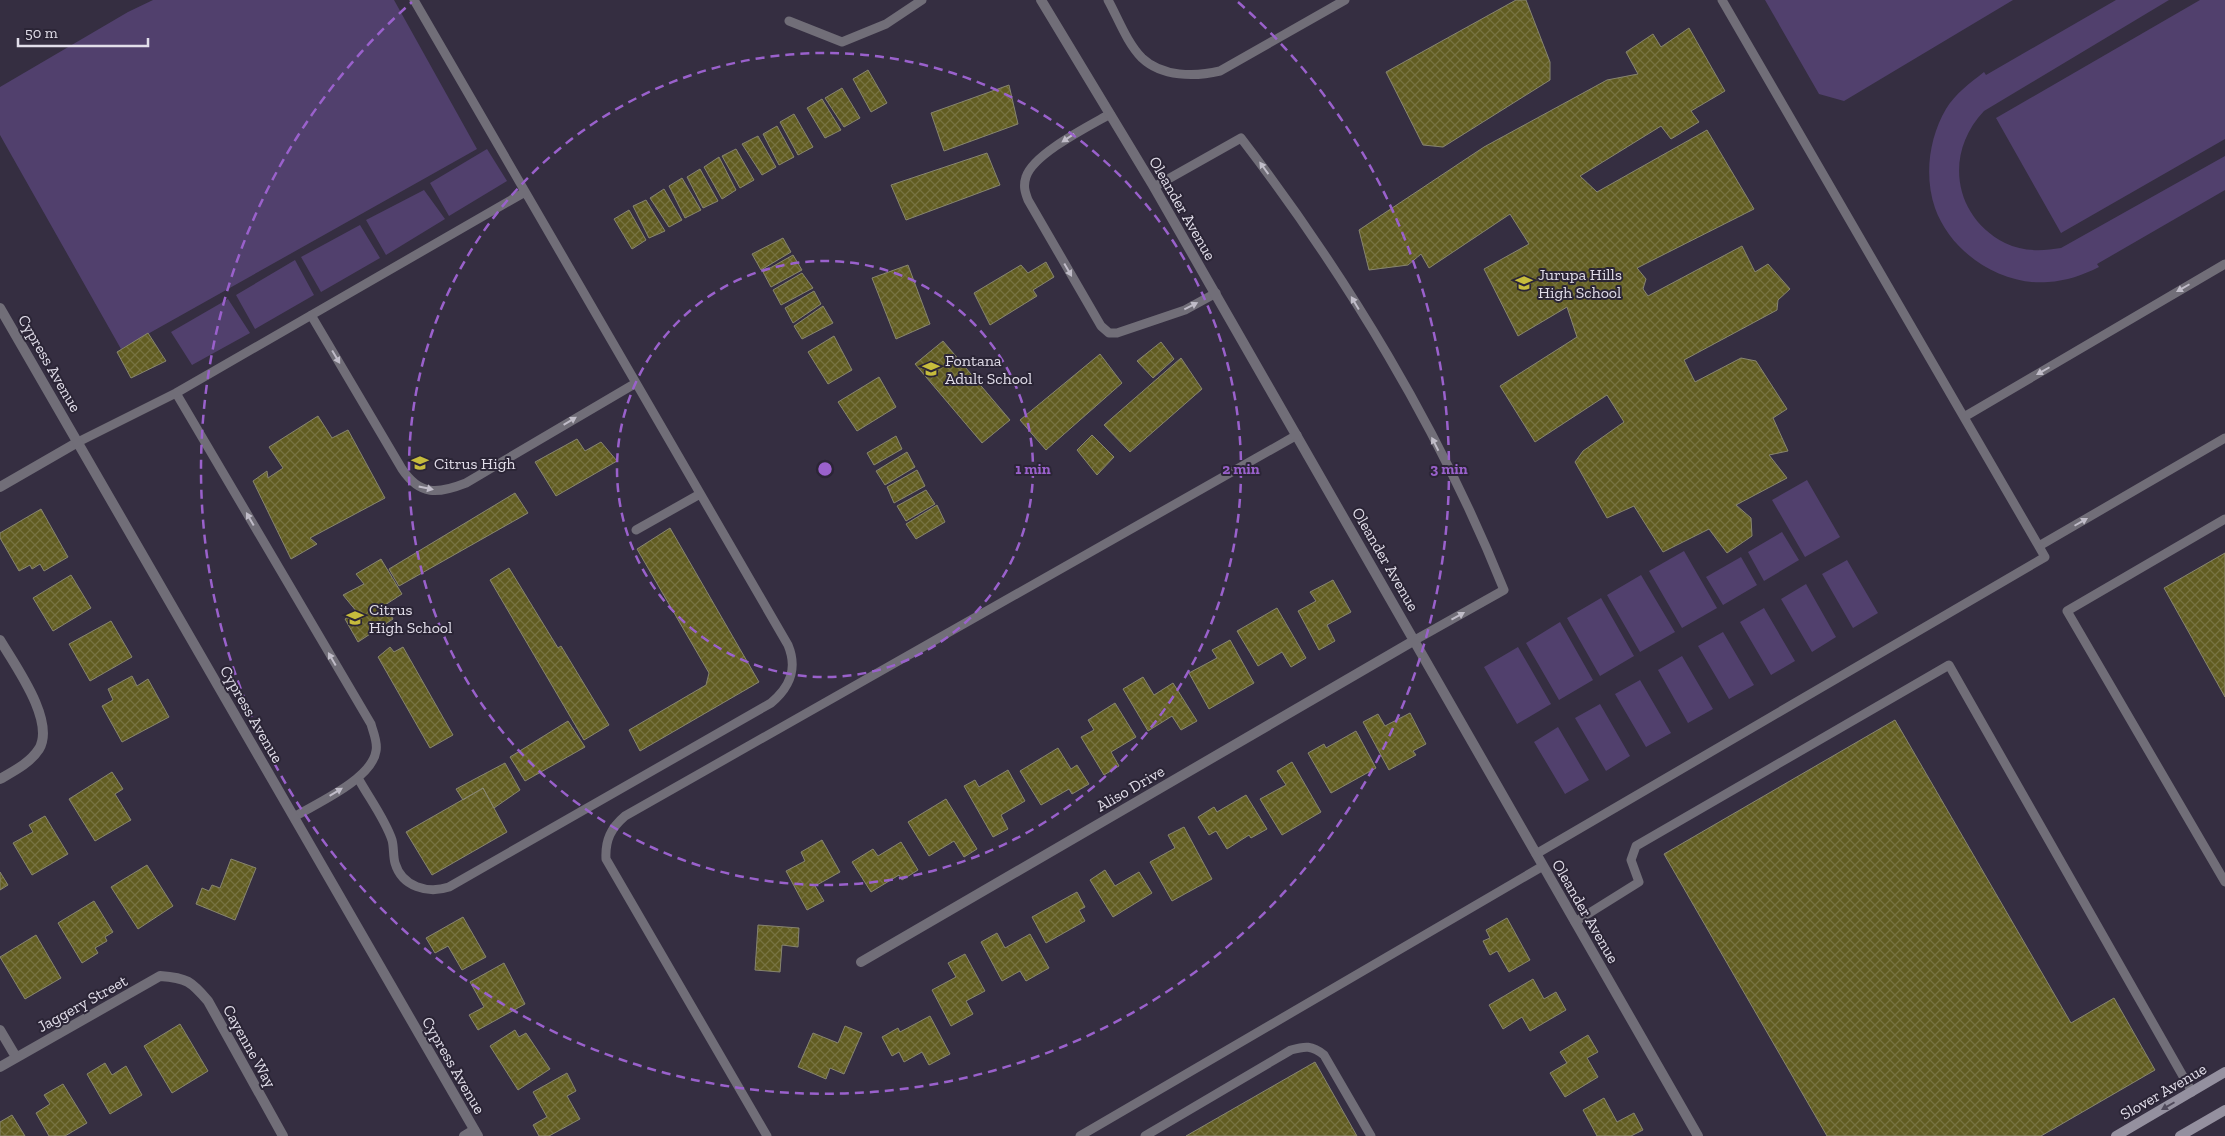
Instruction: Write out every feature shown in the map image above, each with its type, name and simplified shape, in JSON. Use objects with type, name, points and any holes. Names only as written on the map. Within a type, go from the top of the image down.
[{"type":"main road","name":"Slover Avenue","points":[[2116,1136],[2225,1072]]},
{"type":"main road","points":[[2180,1136],[2225,1110]]},
{"type":"street","name":"Oleander Avenue","points":[[1041,0],[1216,293],[1698,1136]]},
{"type":"street","name":"Cypress Avenue","points":[[0,308],[476,1133]]},
{"type":"street","points":[[0,487],[78,442]]},
{"type":"street","points":[[0,640],[35,700],[43,730],[40,746],[32,757],[20,768],[0,779]]},
{"type":"street","name":"Aliso Drive","points":[[861,962],[1415,640]]},
{"type":"street","name":"Jaggery Street","points":[[0,1066],[160,976],[182,978]]},
{"type":"street","name":"Cayenne Way","points":[[182,978],[195,986],[208,1002],[284,1136]]},
{"type":"street","points":[[0,1030],[16,1057]]},
{"type":"street","points":[[464,1136],[476,1133]]},
{"type":"lane","points":[[358,778],[392,841],[395,864],[401,875],[411,884],[425,890],[437,891],[449,887],[771,702],[787,686],[792,674],[792,654],[414,0]]},
{"type":"lane","points":[[789,21],[842,42],[886,24],[922,0]]},
{"type":"lane","points":[[1108,0],[1131,43],[1141,57],[1152,65],[1169,72],[1192,75],[1220,71],[1345,0]]},
{"type":"lane","points":[[1536,854],[2045,557],[1722,0]]},
{"type":"lane","points":[[1110,114],[1066,138],[1042,158],[1028,172],[1024,188],[1028,200],[1101,326],[1109,333],[1117,334],[1185,310],[1216,293]]},
{"type":"lane","points":[[1154,187],[1241,138],[1307,229],[1389,360],[1455,482],[1492,558],[1504,590],[1415,640]]},
{"type":"lane","points":[[78,442],[176,393],[525,192]]},
{"type":"lane","points":[[1964,417],[2225,264]]},
{"type":"lane","points":[[311,315],[402,470],[411,482],[426,489],[445,490],[471,480],[636,383]]},
{"type":"lane","points":[[176,393],[371,724],[375,738],[377,750],[371,764],[358,778],[294,817]]},
{"type":"lane","points":[[767,1136],[606,858],[608,836],[615,825],[625,816],[1297,435]]},
{"type":"lane","points":[[2039,546],[2225,438]]},
{"type":"lane","points":[[636,530],[700,494]]},
{"type":"lane","points":[[2225,519],[2067,611],[2225,882]]},
{"type":"lane","points":[[1575,922],[1639,882],[1631,860],[1636,846],[1949,665],[2192,1092]]},
{"type":"lane","points":[[1080,1136],[1542,866]]},
{"type":"lane","points":[[1145,1136],[1291,1050],[1307,1046],[1316,1048],[1324,1055],[1371,1136]]},
{"type":"shaded area","points":[[153,0],[394,0],[477,149],[121,349],[0,135],[0,87],[128,12]]},
{"type":"shaded area","points":[[1765,0],[2013,0],[1844,101],[1819,94]]},
{"type":"shaded area","points":[[2116,0],[2169,0],[1984,111],[1971,128],[1963,146],[1959,164],[1960,183],[1965,200],[1974,217],[1988,231],[2012,246],[2033,250],[2054,249],[2061,248],[2225,156],[2225,190],[2097,264],[2099,267],[2081,275],[2048,282],[2030,282],[1996,272],[1965,252],[1953,239],[1935,208],[1929,170],[1932,145],[1940,120],[1954,98],[1984,72],[1986,75]]},
{"type":"shaded area","points":[[2200,0],[2225,0],[2225,139],[2061,233],[1996,118]]},
{"type":"shaded area","points":[[487,149],[507,181],[449,216],[430,183]]},
{"type":"shaded area","points":[[424,190],[445,219],[386,255],[366,220]]},
{"type":"shaded area","points":[[360,225],[380,258],[321,292],[301,257]]},
{"type":"shaded area","points":[[295,260],[314,295],[255,329],[236,295]]},
{"type":"shaded area","points":[[228,299],[250,333],[192,365],[171,332]]},
{"type":"shaded area","points":[[1807,480],[1840,537],[1805,557],[1772,500]]},
{"type":"shaded area","points":[[1782,532],[1799,560],[1764,581],[1748,552]]},
{"type":"shaded area","points":[[1684,551],[1717,608],[1682,628],[1649,571]]},
{"type":"shaded area","points":[[1741,557],[1757,585],[1723,605],[1706,577]]},
{"type":"shaded area","points":[[1847,560],[1878,613],[1853,628],[1822,574]]},
{"type":"shaded area","points":[[1641,575],[1675,632],[1640,652],[1607,595]]},
{"type":"shaded area","points":[[1806,584],[1836,637],[1812,652],[1781,599]]},
{"type":"shaded area","points":[[1601,598],[1634,656],[1600,676],[1567,618]]},
{"type":"shaded area","points":[[1764,608],[1795,661],[1771,675],[1740,622]]},
{"type":"shaded area","points":[[1560,622],[1593,680],[1559,700],[1526,643]]},
{"type":"shaded area","points":[[1723,632],[1754,685],[1729,699],[1698,646]]},
{"type":"shaded area","points":[[1518,647],[1551,704],[1517,724],[1484,667]]},
{"type":"shaded area","points":[[1682,656],[1713,709],[1688,723],[1658,670]]},
{"type":"shaded area","points":[[1640,680],[1671,733],[1646,747],[1615,694]]},
{"type":"shaded area","points":[[1600,704],[1630,756],[1606,771],[1575,718]]},
{"type":"shaded area","points":[[1558,727],[1589,780],[1565,794],[1534,742]]},
{"type":"building","points":[[1516,0],[1526,0],[1550,62],[1550,80],[1443,147],[1423,145],[1386,72]]},
{"type":"building","points":[[1689,28],[1725,91],[1691,111],[1699,122],[1671,139],[1661,126],[1580,176],[1597,192],[1707,130],[1754,209],[1637,268],[1646,279],[1643,289],[1648,296],[1742,246],[1755,272],[1768,264],[1790,289],[1778,300],[1777,310],[1684,360],[1695,382],[1741,358],[1756,361],[1787,409],[1773,418],[1788,451],[1769,455],[1787,478],[1736,505],[1751,518],[1752,536],[1727,553],[1709,529],[1663,552],[1634,506],[1607,518],[1575,462],[1583,451],[1624,422],[1607,395],[1535,442],[1500,386],[1577,337],[1567,307],[1518,336],[1484,269],[1529,244],[1510,214],[1429,268],[1421,254],[1408,265],[1369,270],[1359,230],[1484,147],[1607,80],[1638,74],[1626,52],[1653,34],[1661,47]]},
{"type":"building","points":[[868,70],[887,103],[871,112],[853,79]]},
{"type":"building","points":[[1009,85],[1018,124],[944,151],[931,113]]},
{"type":"building","points":[[842,88],[860,118],[844,127],[825,98]]},
{"type":"building","points":[[822,99],[841,130],[825,138],[807,108]]},
{"type":"building","points":[[794,114],[813,147],[798,155],[780,122]]},
{"type":"building","points":[[777,126],[794,157],[779,165],[763,134]]},
{"type":"building","points":[[758,136],[776,167],[762,175],[742,144]]},
{"type":"building","points":[[736,149],[754,180],[740,188],[722,156]]},
{"type":"building","points":[[987,153],[1000,185],[906,220],[891,185]]},
{"type":"building","points":[[719,157],[736,190],[722,199],[704,167]]},
{"type":"building","points":[[700,169],[718,201],[703,208],[687,177]]},
{"type":"building","points":[[682,178],[701,210],[685,218],[669,186]]},
{"type":"building","points":[[664,189],[682,220],[669,227],[650,198]]},
{"type":"building","points":[[646,200],[665,231],[649,238],[633,206]]},
{"type":"building","points":[[629,210],[646,240],[632,249],[614,219]]},
{"type":"building","points":[[783,238],[791,252],[761,270],[752,254]]},
{"type":"building","points":[[793,255],[802,270],[771,287],[763,272]]},
{"type":"building","points":[[1046,262],[1054,277],[1033,290],[1037,296],[990,325],[974,293],[1021,265],[1028,273]]},
{"type":"building","points":[[908,265],[930,324],[896,339],[872,278]]},
{"type":"building","points":[[802,273],[813,288],[781,305],[773,290]]},
{"type":"building","points":[[814,291],[821,304],[793,323],[785,308]]},
{"type":"building","points":[[823,306],[833,323],[802,339],[794,326]]},
{"type":"building","points":[[148,333],[166,361],[131,378],[117,352]]},
{"type":"building","points":[[834,336],[852,370],[828,384],[808,352]]},
{"type":"building","points":[[943,341],[1010,420],[982,443],[915,364]]},
{"type":"building","points":[[1161,342],[1174,359],[1153,378],[1137,361]]},
{"type":"building","points":[[1100,354],[1122,383],[1046,450],[1020,420]]},
{"type":"building","points":[[1181,358],[1202,389],[1130,452],[1104,425]]},
{"type":"building","points":[[879,377],[896,407],[857,431],[838,402]]},
{"type":"building","points":[[318,416],[332,438],[348,430],[385,498],[310,538],[317,544],[291,559],[253,481],[267,471],[268,478],[283,468],[269,447]]},
{"type":"building","points":[[1092,435],[1114,457],[1097,475],[1077,450]]},
{"type":"building","points":[[896,436],[902,449],[874,465],[867,453]]},
{"type":"building","points":[[577,439],[585,451],[601,442],[617,461],[556,496],[535,462]]},
{"type":"building","points":[[907,452],[915,467],[885,485],[876,471]]},
{"type":"building","points":[[917,470],[925,486],[894,503],[887,487]]},
{"type":"building","points":[[926,490],[935,504],[906,521],[897,506]]},
{"type":"building","points":[[515,493],[528,513],[399,586],[389,569]]},
{"type":"building","points":[[937,505],[945,522],[916,539],[906,524]]},
{"type":"building","points":[[41,509],[68,557],[44,571],[40,564],[32,569],[30,565],[19,571],[0,538],[0,533]]},
{"type":"building","points":[[670,528],[759,682],[640,751],[629,730],[706,685],[709,673],[637,549]]},
{"type":"building","points":[[2225,553],[2225,697],[2164,588]]},
{"type":"building","points":[[381,559],[402,594],[385,605],[393,619],[358,642],[345,619],[357,612],[343,595],[364,584],[356,574]]},
{"type":"building","points":[[509,568],[558,648],[561,646],[609,725],[584,740],[490,580]]},
{"type":"building","points":[[71,575],[91,608],[53,631],[33,598]]},
{"type":"building","points":[[1333,580],[1351,612],[1327,625],[1335,641],[1319,650],[1298,611],[1316,601],[1310,592]]},
{"type":"building","points":[[1277,608],[1306,658],[1291,667],[1282,652],[1258,666],[1237,631]]},
{"type":"building","points":[[111,621],[132,657],[90,681],[69,644]]},
{"type":"building","points":[[1230,640],[1254,683],[1209,709],[1189,673],[1217,658],[1212,650]]},
{"type":"building","points":[[390,647],[394,652],[403,647],[453,735],[430,748],[378,657]]},
{"type":"building","points":[[132,676],[137,686],[148,679],[169,717],[122,742],[102,706],[113,700],[108,689]]},
{"type":"building","points":[[1143,677],[1154,695],[1173,683],[1197,721],[1181,730],[1172,716],[1148,731],[1123,689]]},
{"type":"building","points":[[1115,703],[1136,737],[1111,752],[1119,766],[1104,775],[1081,737],[1094,730],[1088,720]]},
{"type":"building","points":[[1410,713],[1426,744],[1413,751],[1416,755],[1389,770],[1363,722],[1378,714],[1385,726]]},
{"type":"building","points":[[1895,720],[2071,1023],[2114,998],[2155,1070],[2041,1136],[1827,1136],[1664,854]]},
{"type":"building","points":[[568,721],[585,747],[525,781],[510,757]]},
{"type":"building","points":[[1356,731],[1376,768],[1331,793],[1308,753],[1324,744],[1326,748]]},
{"type":"building","points":[[1058,748],[1071,769],[1077,765],[1089,784],[1072,794],[1069,789],[1041,805],[1020,771]]},
{"type":"building","points":[[1292,762],[1321,812],[1282,835],[1260,799],[1286,785],[1277,771]]},
{"type":"building","points":[[505,763],[520,790],[494,808],[483,788],[463,800],[456,789]]},
{"type":"building","points":[[1008,770],[1025,801],[1001,815],[1008,829],[993,837],[964,786],[975,780],[979,787]]},
{"type":"building","points":[[112,772],[123,789],[115,794],[131,820],[95,841],[69,799]]},
{"type":"building","points":[[483,788],[507,832],[432,875],[406,832]]},
{"type":"building","points":[[1246,795],[1267,829],[1251,838],[1249,835],[1227,849],[1216,831],[1209,835],[1198,817],[1214,807],[1217,812]]},
{"type":"building","points":[[946,799],[977,849],[964,857],[954,841],[929,856],[908,822]]},
{"type":"building","points":[[45,816],[68,854],[32,875],[13,843],[33,832],[29,825]]},
{"type":"building","points":[[1184,827],[1212,879],[1172,901],[1150,862],[1175,848],[1168,835]]},
{"type":"building","points":[[822,840],[840,872],[815,886],[824,901],[807,910],[786,871],[805,861],[801,852]]},
{"type":"building","points":[[901,842],[918,870],[902,880],[899,875],[871,892],[852,862],[873,849],[878,856]]},
{"type":"building","points":[[231,859],[256,868],[235,920],[196,904],[202,888],[209,891],[212,885],[220,888]]},
{"type":"building","points":[[147,865],[173,906],[138,929],[111,887]]},
{"type":"building","points":[[1105,870],[1115,886],[1139,872],[1152,893],[1113,917],[1090,880]]},
{"type":"building","points":[[0,872],[8,885],[0,890]]},
{"type":"building","points":[[1077,892],[1085,907],[1079,910],[1085,921],[1046,943],[1032,917]]},
{"type":"building","points":[[94,901],[113,932],[105,937],[107,941],[95,948],[98,953],[82,963],[58,923]]},
{"type":"building","points":[[463,917],[486,957],[462,970],[448,946],[435,953],[426,938]]},
{"type":"building","points":[[1507,918],[1530,960],[1509,972],[1497,951],[1490,955],[1483,941],[1490,938],[1486,930]]},
{"type":"building","points":[[758,925],[799,928],[798,947],[782,945],[780,972],[755,970]]},
{"type":"building","points":[[997,933],[1005,948],[1030,934],[1049,968],[1026,981],[1020,971],[1002,981],[981,942]]},
{"type":"building","points":[[36,935],[61,978],[25,999],[0,957]]},
{"type":"building","points":[[965,954],[985,991],[966,1001],[973,1014],[951,1026],[932,990],[956,977],[948,963]]},
{"type":"building","points":[[504,963],[525,1004],[478,1030],[469,1015],[484,1007],[470,982]]},
{"type":"building","points":[[1533,979],[1544,999],[1556,992],[1566,1010],[1530,1031],[1522,1017],[1503,1029],[1489,1005]]},
{"type":"building","points":[[930,1016],[950,1054],[929,1065],[922,1052],[904,1062],[899,1052],[892,1056],[882,1037],[898,1028],[900,1032]]},
{"type":"building","points":[[180,1024],[208,1071],[172,1093],[144,1046]]},
{"type":"building","points":[[845,1026],[862,1033],[844,1074],[830,1068],[826,1079],[798,1067],[813,1033],[838,1043]]},
{"type":"building","points":[[515,1030],[519,1037],[526,1033],[550,1069],[518,1090],[490,1046]]},
{"type":"building","points":[[1588,1035],[1598,1052],[1587,1058],[1598,1077],[1565,1097],[1550,1073],[1567,1063],[1560,1052]]},
{"type":"building","points":[[1315,1062],[1357,1136],[1186,1136]]},
{"type":"building","points":[[105,1063],[112,1075],[126,1066],[142,1095],[110,1114],[87,1074]]},
{"type":"building","points":[[567,1073],[576,1091],[567,1096],[580,1119],[549,1136],[539,1136],[533,1125],[547,1117],[533,1092]]},
{"type":"building","points":[[63,1084],[87,1123],[65,1136],[49,1136],[36,1113],[50,1104],[44,1095]]},
{"type":"building","points":[[1604,1098],[1617,1122],[1634,1113],[1643,1130],[1631,1136],[1597,1136],[1583,1110]]},
{"type":"building","points":[[12,1115],[25,1136],[0,1136],[0,1122]]},
{"type":"place","name":"Jurupa Hills High School","points":[[1524,283]]},
{"type":"place","name":"Fontana Adult School","points":[[931,369]]},
{"type":"place","name":"Citrus High","points":[[420,463]]},
{"type":"place","name":"Citrus High School","points":[[355,618]]}]
